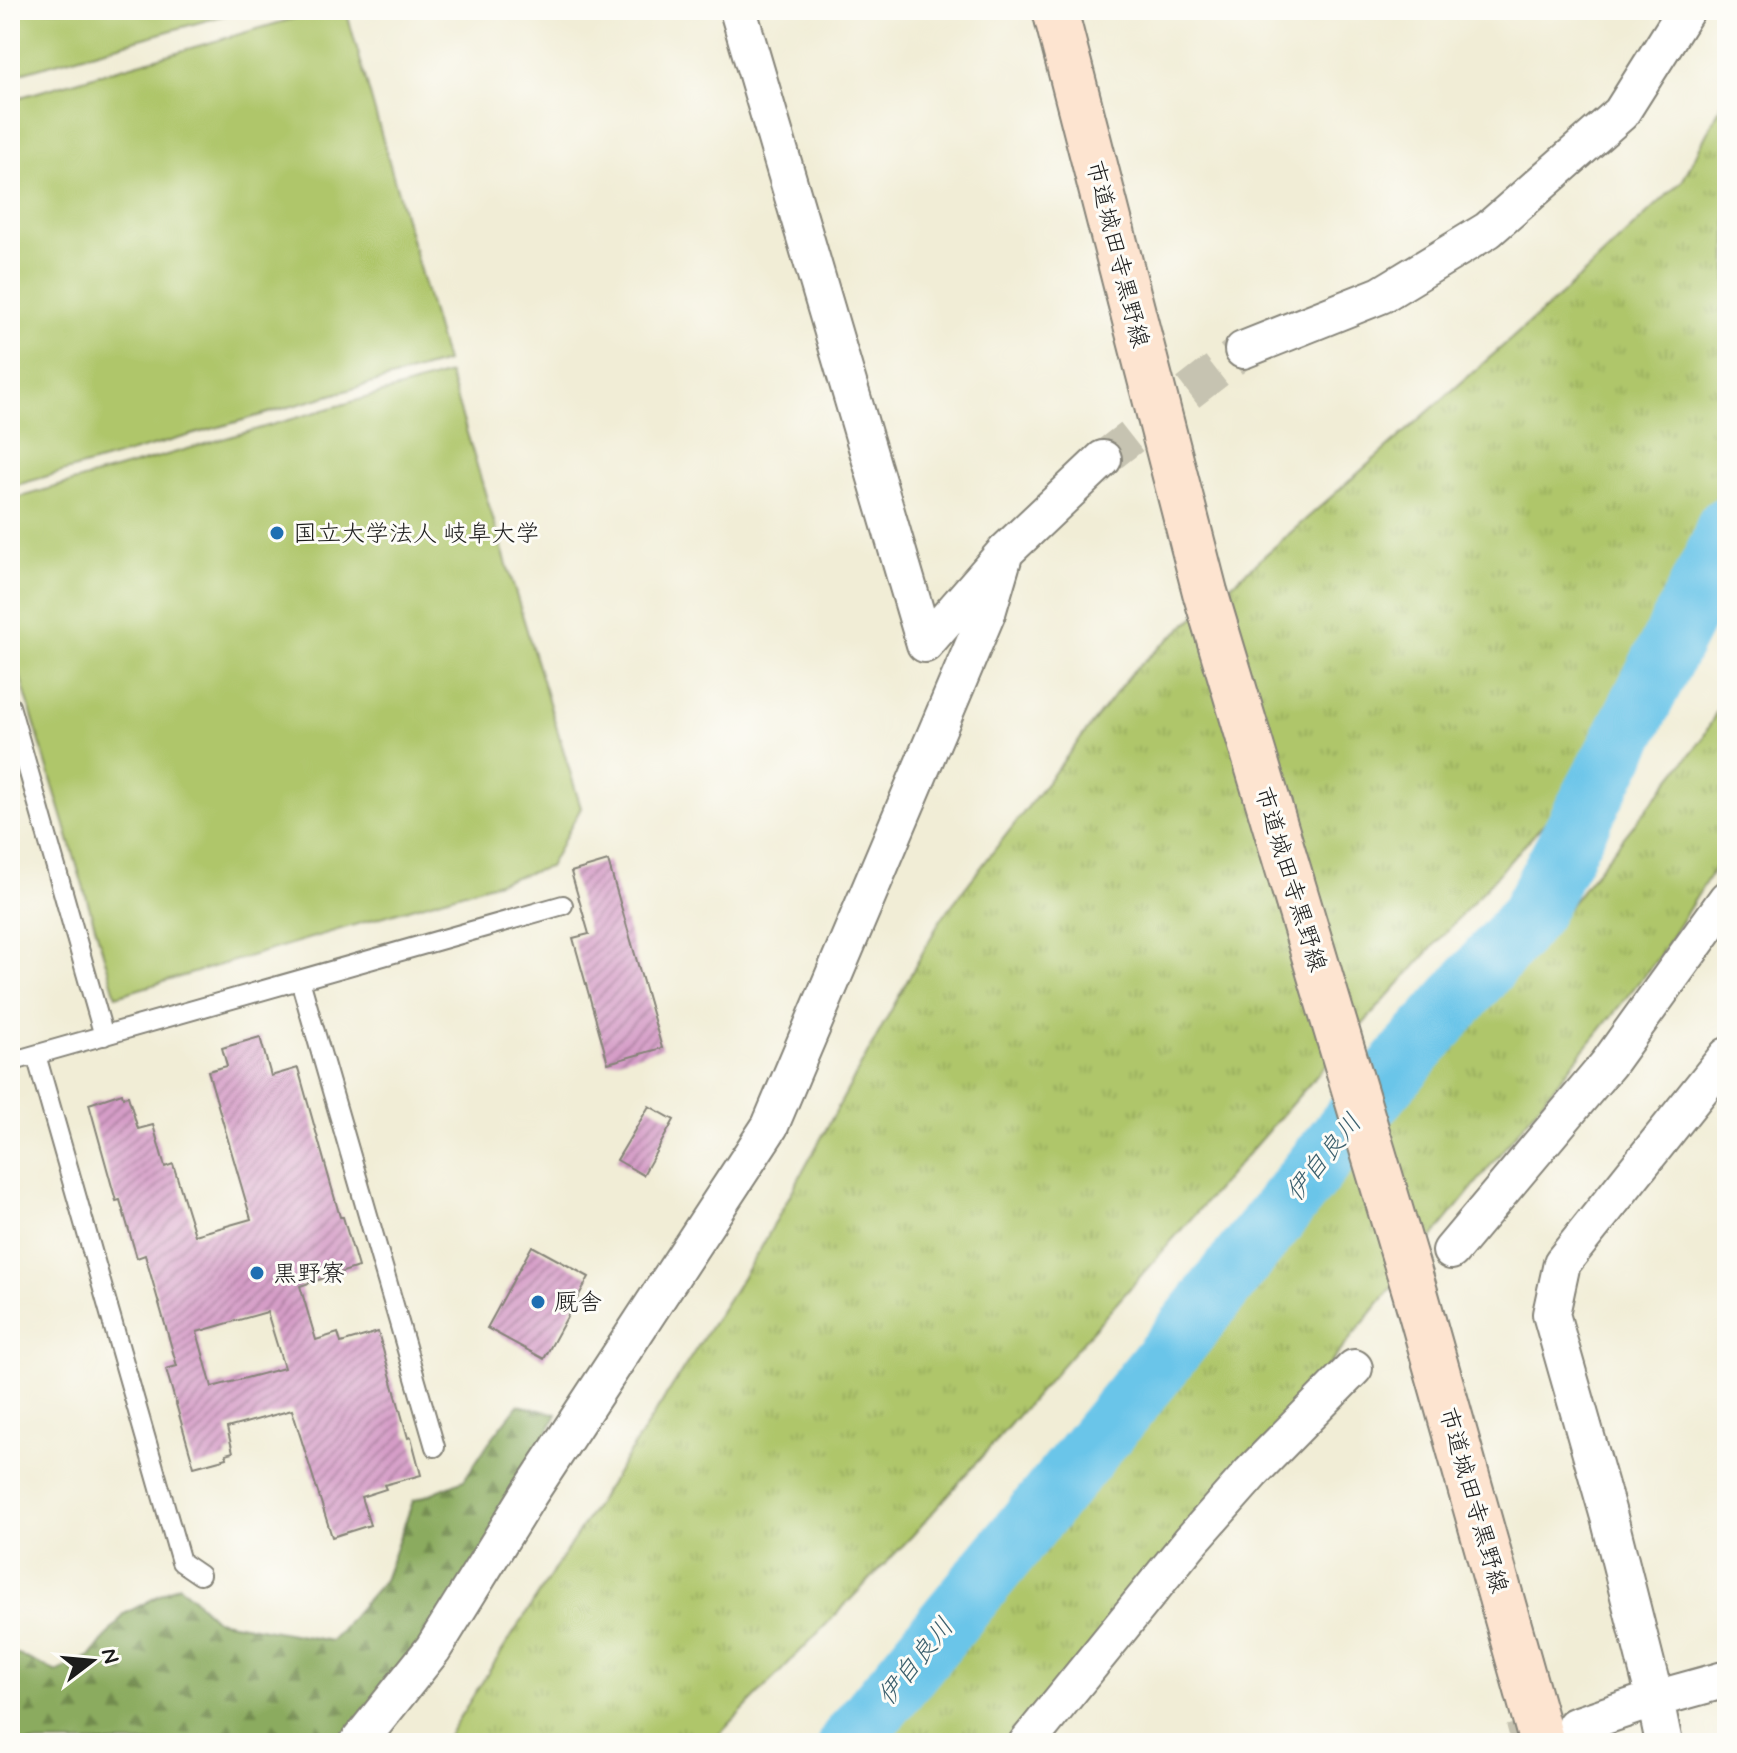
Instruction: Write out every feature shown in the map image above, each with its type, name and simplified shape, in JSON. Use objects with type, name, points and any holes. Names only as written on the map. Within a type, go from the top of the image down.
[{"type":"street","points":[[738,10],[925,644],[1005,552],[1103,459]]},
{"type":"street","name":"市道城田寺黒野線","points":[[1055,10],[1205,592],[1415,1292],[1558,1734]]},
{"type":"street","points":[[1243,350],[1381,295],[1488,230],[1621,113],[1686,10]]},
{"type":"street","points":[[358,1743],[433,1649],[529,1494],[770,1126],[987,613],[1005,552]]},
{"type":"street","points":[[1451,1251],[1608,1064],[1727,899]]},
{"type":"street","points":[[1664,1743],[1609,1517],[1551,1314],[1562,1263],[1727,1056]]},
{"type":"street","points":[[1027,1743],[1190,1542],[1251,1473],[1354,1368]]},
{"type":"street","points":[[1558,1734],[1655,1699],[1727,1679]]},
{"type":"lane","points":[[10,706],[104,1036]]},
{"type":"lane","points":[[10,1062],[563,905]]},
{"type":"lane","points":[[300,980],[435,1447]]},
{"type":"lane","points":[[36,1055],[181,1562],[200,1575]]},
{"type":"green space","points":[[10,10],[243,10],[10,76]]},
{"type":"green space","points":[[323,10],[346,10],[446,362],[10,487],[10,100]]},
{"type":"green space","points":[[1727,94],[1727,465],[1722,486],[1583,780],[1319,1073],[912,1536],[711,1743],[443,1743],[761,1248],[941,919],[1133,671],[1561,295],[1683,180]]},
{"type":"green space","points":[[449,374],[581,808],[549,867],[116,996],[10,642],[10,500]]},
{"type":"green space","points":[[1727,691],[1727,848],[1659,957],[1338,1354],[1015,1743],[858,1743],[1097,1468],[1198,1337],[1488,1008],[1703,738]]},
{"type":"green space","points":[[518,1405],[557,1414],[516,1498],[420,1654],[345,1743],[10,1743],[10,1651],[57,1672],[91,1656],[124,1614],[179,1585],[216,1620],[331,1641],[384,1580],[413,1501],[464,1480]]},
{"type":"building","points":[[608,861],[662,1048],[608,1063],[573,938],[589,934],[571,872]]},
{"type":"building","points":[[260,1037],[271,1076],[298,1068],[340,1217],[343,1217],[358,1267],[300,1286],[316,1340],[338,1333],[341,1343],[378,1332],[421,1475],[384,1485],[386,1489],[361,1497],[370,1525],[332,1537],[292,1410],[227,1428],[233,1452],[226,1454],[227,1458],[194,1467],[166,1369],[177,1366],[145,1255],[137,1258],[120,1200],[116,1201],[89,1104],[122,1093],[123,1097],[128,1096],[138,1129],[153,1125],[165,1167],[173,1164],[195,1235],[251,1219],[208,1071],[227,1066],[222,1048]],"holes":[[[267,1312],[284,1368],[212,1387],[197,1332]]]},
{"type":"building","points":[[649,1106],[674,1120],[643,1175],[617,1160]]},
{"type":"building","name":"厩舎","points":[[532,1246],[589,1277],[544,1359],[487,1328]]},
{"type":"waterway","name":"伊自良川","points":[[849,1743],[1152,1374],[1354,1119],[1529,917],[1613,758],[1720,547],[1727,527]]},
{"type":"tunnel","points":[[1103,459],[1243,350]]},
{"type":"tunnel","points":[[1511,1743],[1567,1728]]},
{"type":"place","name":"国立大学法人 岐阜大学","points":[[277,533]]},
{"type":"place","name":"黒野寮","points":[[257,1273]]},
{"type":"place","name":"厩舎","points":[[538,1302]]}]
